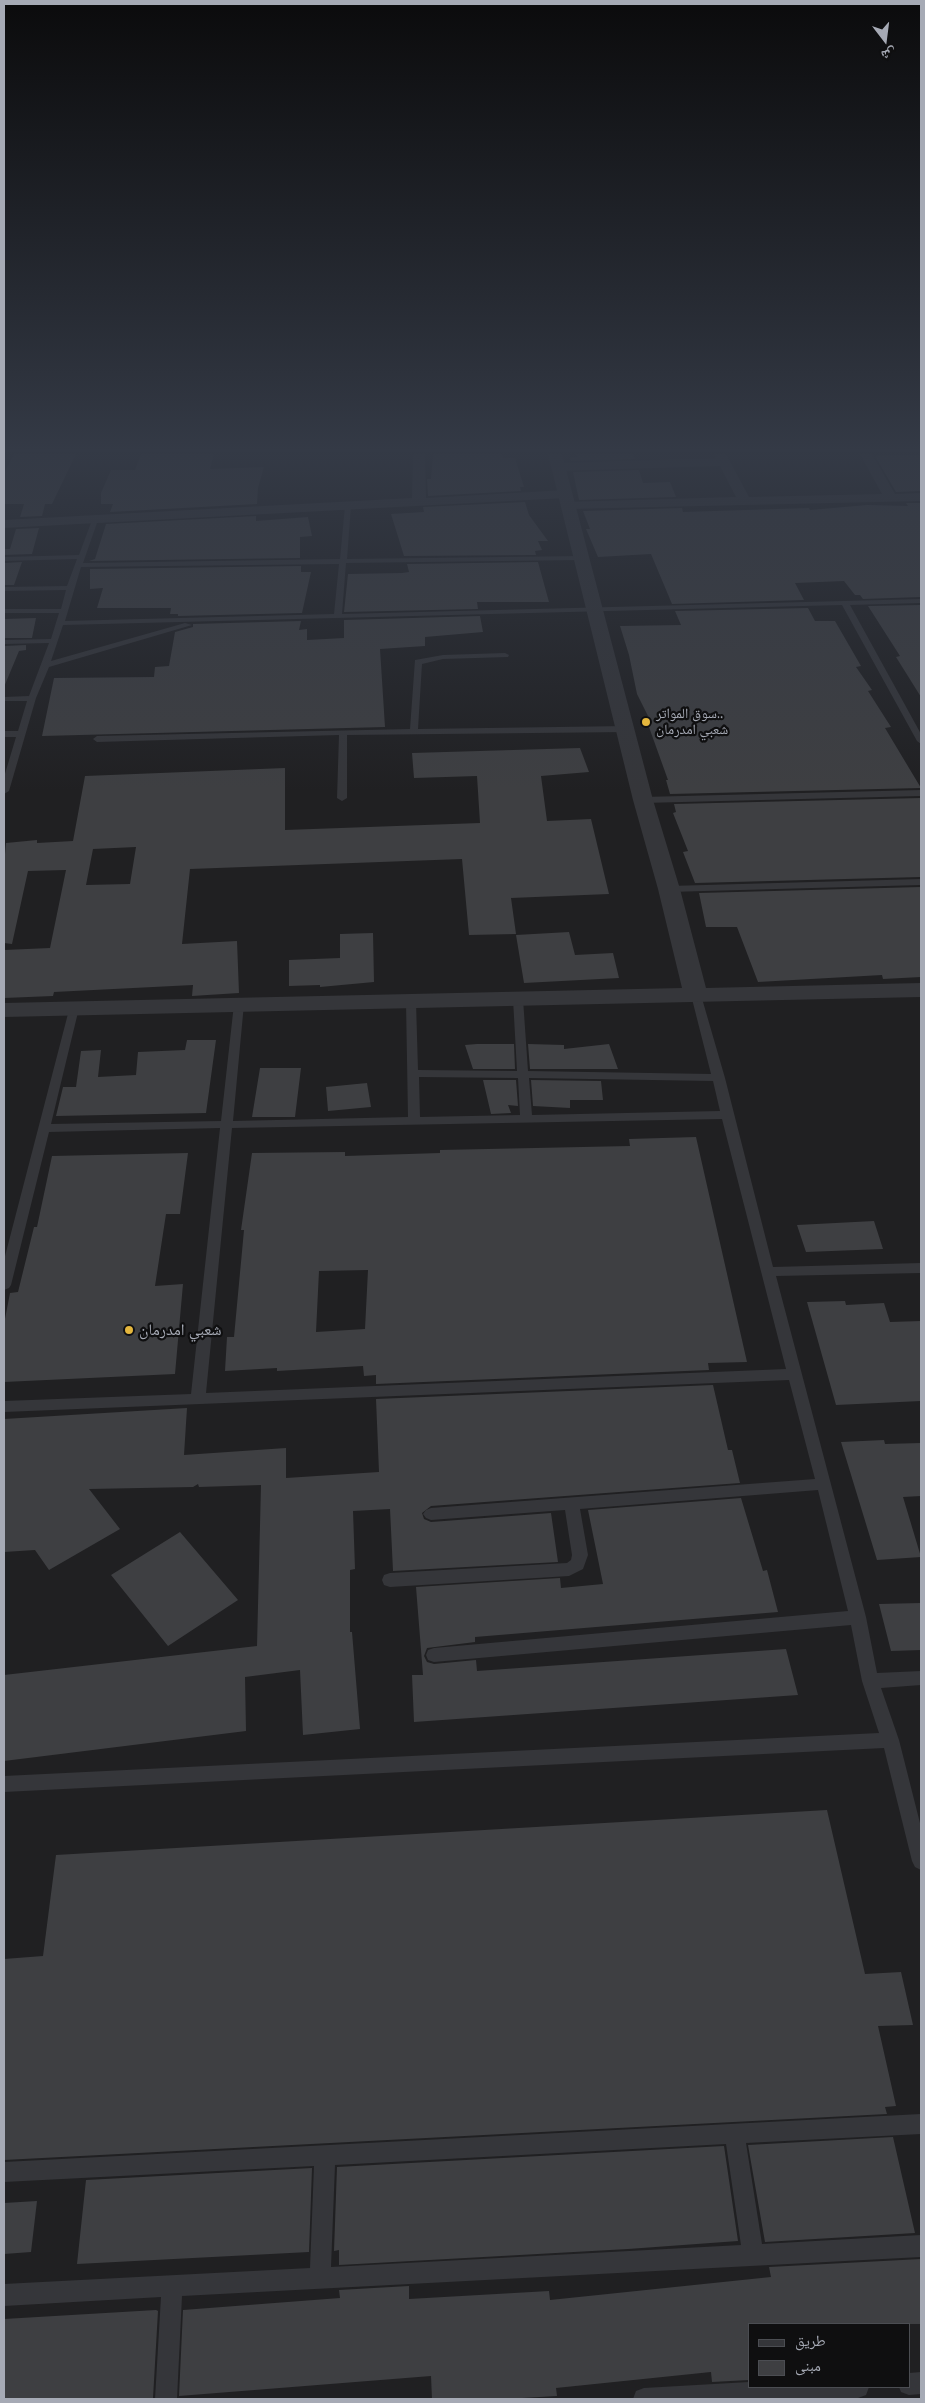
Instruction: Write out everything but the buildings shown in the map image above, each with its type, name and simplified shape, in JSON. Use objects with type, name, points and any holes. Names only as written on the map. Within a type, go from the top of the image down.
[{"type":"street","points":[[584,566],[627,729],[643,800],[669,889],[696,995]]},
{"type":"street","points":[[4,1010],[921,990]]},
{"type":"lane","points":[[4,791],[7,772],[22,734],[32,698],[46,665],[70,588],[79,566]]},
{"type":"lane","points":[[338,616],[343,566]]},
{"type":"lane","points":[[4,589],[70,588]]},
{"type":"lane","points":[[60,623],[921,601]]},
{"type":"lane","points":[[845,603],[921,741]]},
{"type":"lane","points":[[4,611],[64,611]]},
{"type":"lane","points":[[46,665],[211,619]]},
{"type":"lane","points":[[4,642],[53,641]]},
{"type":"lane","points":[[414,731],[418,662],[443,657],[506,655]]},
{"type":"lane","points":[[4,699],[32,698]]},
{"type":"lane","points":[[97,739],[343,732],[627,729]]},
{"type":"lane","points":[[342,798],[343,732]]},
{"type":"lane","points":[[4,734],[22,734]]},
{"type":"lane","points":[[643,800],[921,793]]},
{"type":"lane","points":[[669,889],[921,882]]},
{"type":"lane","points":[[696,995],[858,1617],[870,1681],[890,1740],[921,1861]]},
{"type":"lane","points":[[518,999],[526,1120]]},
{"type":"lane","points":[[411,1002],[414,1122]]},
{"type":"lane","points":[[198,1398],[239,1004]]},
{"type":"lane","points":[[4,1285],[74,1008]]},
{"type":"lane","points":[[413,1073],[719,1078]]},
{"type":"lane","points":[[44,1128],[727,1115]]},
{"type":"lane","points":[[768,1272],[921,1268]]},
{"type":"lane","points":[[4,1406],[795,1374]]},
{"type":"lane","points":[[431,1514],[823,1484]]},
{"type":"lane","points":[[390,1580],[569,1570],[578,1564],[580,1554],[571,1503]]},
{"type":"lane","points":[[434,1655],[858,1617]]},
{"type":"lane","points":[[870,1681],[921,1678]]},
{"type":"lane","points":[[4,1784],[890,1740]]},
{"type":"lane","points":[[4,2172],[921,2124]]},
{"type":"lane","points":[[734,2134],[753,2254]]},
{"type":"lane","points":[[320,2278],[325,2155]]},
{"type":"lane","points":[[4,2295],[921,2246]]},
{"type":"lane","points":[[166,2399],[172,2286]]},
{"type":"lane","points":[[644,2399],[840,2388]]},
{"type":"shaded area","points":[[4,566],[921,566],[921,2399],[4,2399]]},
{"type":"place","name":"سوق المواتر.. شعبي امدرمان","points":[[646,722]]},
{"type":"place","name":"شعبي امدرمان","points":[[129,1330]]}]
